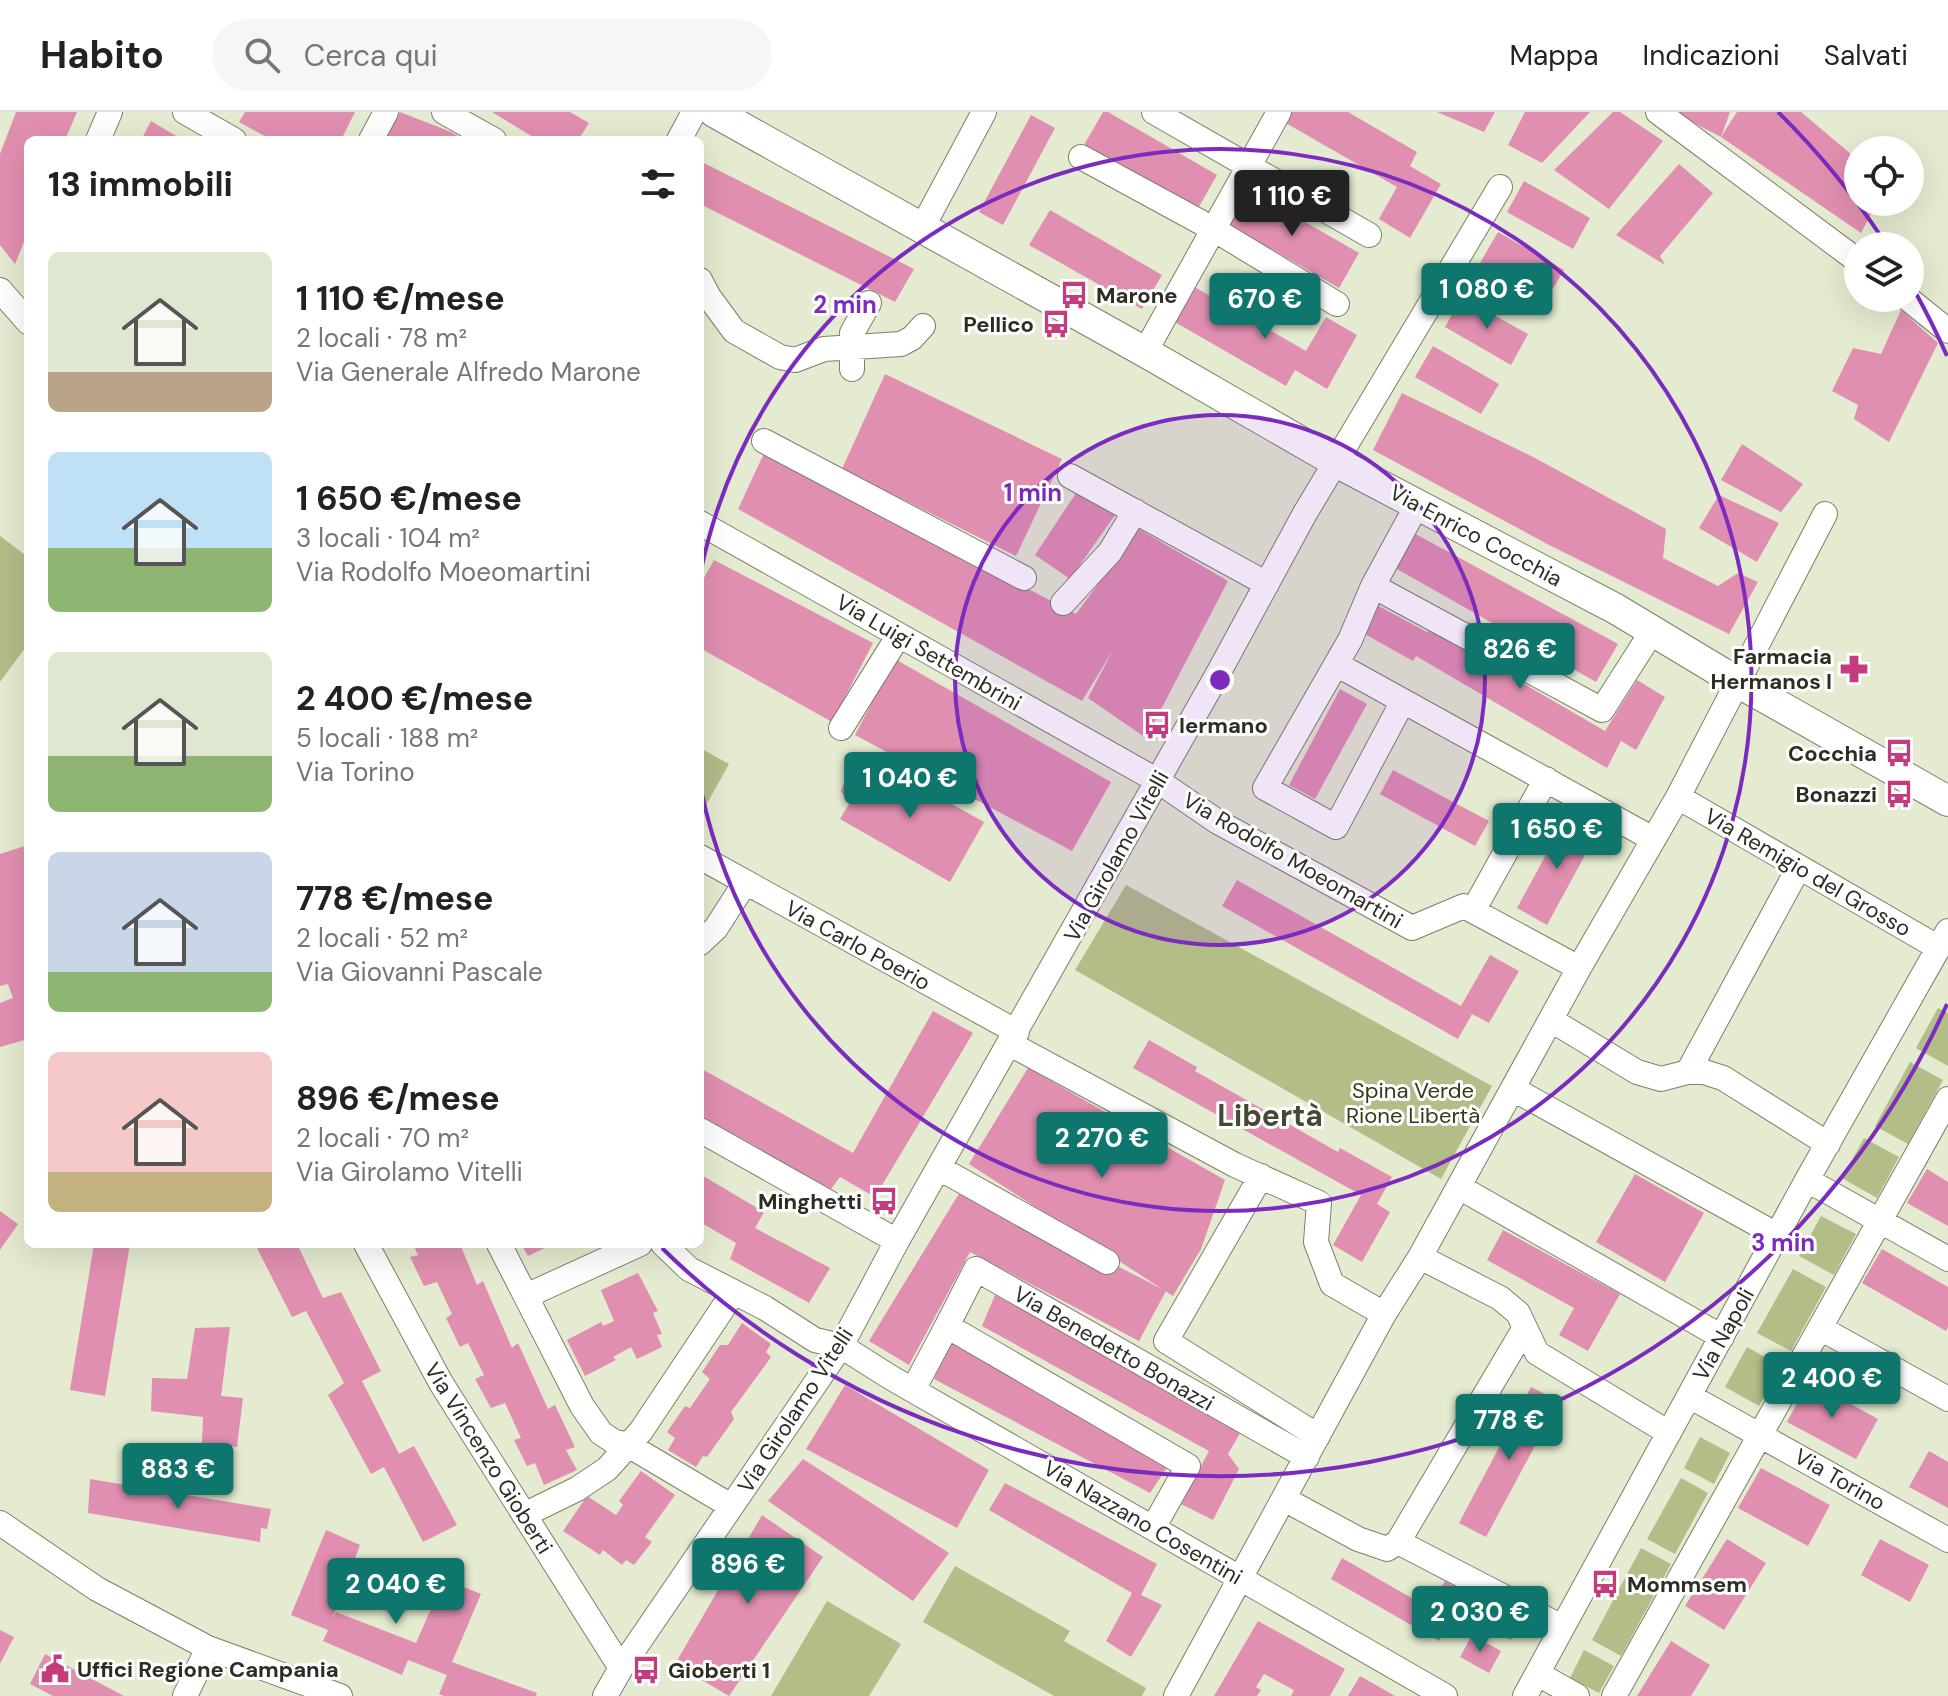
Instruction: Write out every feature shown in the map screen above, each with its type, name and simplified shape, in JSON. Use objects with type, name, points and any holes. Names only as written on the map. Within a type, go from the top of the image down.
[{"type":"main road","name":"Via Enrico Cocchia","points":[[714,112],[1336,462],[1653,630],[1739,683],[1948,801]]},
{"type":"street","points":[[100,136],[110,112]]},
{"type":"street","points":[[185,112],[227,136]]},
{"type":"street","points":[[373,136],[386,112]]},
{"type":"street","points":[[444,112],[487,136]]},
{"type":"street","points":[[681,136],[694,112]]},
{"type":"street","points":[[922,228],[984,112]]},
{"type":"street","points":[[1154,112],[1369,235]]},
{"type":"street","points":[[1145,352],[1279,112]]},
{"type":"street","points":[[1658,112],[1844,251]]},
{"type":"street","points":[[1081,157],[1215,230],[1337,304]]},
{"type":"street","name":"Via Girolamo Vitelli","points":[[605,1696],[841,1346],[897,1241],[1336,462],[1500,187]]},
{"type":"street","points":[[704,289],[734,331],[780,357],[795,360],[824,349],[853,358],[901,344],[923,326]]},
{"type":"street","points":[[0,290],[24,314]]},
{"type":"street","points":[[853,358],[852,333],[869,303]]},
{"type":"street","points":[[1924,312],[1948,331]]},
{"type":"street","points":[[764,441],[1024,578]]},
{"type":"street","points":[[1070,476],[1267,584]]},
{"type":"street","points":[[1403,701],[1336,827],[1265,788],[1350,640],[1373,586],[1417,505]]},
{"type":"street","points":[[1063,603],[1110,552],[1135,511]]},
{"type":"street","points":[[1176,1696],[1384,1314],[1420,1257],[1579,968],[1678,797],[1825,514]]},
{"type":"street","name":"Via Luigi Settembrini","points":[[704,525],[1158,781]]},
{"type":"street","points":[[1373,586],[1602,710],[1653,630]]},
{"type":"street","points":[[841,728],[899,635]]},
{"type":"street","points":[[1336,664],[1653,839]]},
{"type":"street","points":[[1546,779],[1473,911],[1579,968]]},
{"type":"street","name":"Via Rodolfo Moeomartini","points":[[1158,781],[1218,822],[1412,928],[1464,906],[1473,911]]},
{"type":"street","name":"Via Remigio del Grosso","points":[[1678,797],[1942,952]]},
{"type":"street","name":"Via Carlo Poerio","points":[[704,859],[1014,1038]]},
{"type":"street","points":[[1688,1072],[1799,867]]},
{"type":"street","points":[[704,939],[716,928],[745,883]]},
{"type":"street","name":"Via Napoli","points":[[1525,1696],[1807,1180],[1942,952]]},
{"type":"street","points":[[1551,1020],[1637,1072],[1661,1079],[1688,1072],[1704,1072],[1723,1078],[1828,1144]]},
{"type":"street","points":[[1014,1038],[1235,1165],[1319,1203],[1316,1242],[1332,1284],[1384,1314]]},
{"type":"street","points":[[1513,1089],[1777,1235]]},
{"type":"street","points":[[1614,1696],[1948,1099]]},
{"type":"street","points":[[704,1132],[897,1241]]},
{"type":"street","points":[[939,1168],[1107,1262]]},
{"type":"street","name":"Via Benedetto Bonazzi","points":[[1261,1176],[1166,1341],[1312,1447]]},
{"type":"street","points":[[1807,1180],[1948,1259]]},
{"type":"street","points":[[1459,1187],[1722,1337]]},
{"type":"street","name":"Via Vincenzo Gioberti","points":[[368,1248],[441,1383],[621,1668]]},
{"type":"street","points":[[501,1248],[582,1406],[601,1433],[613,1441],[628,1445],[731,1506]]},
{"type":"street","points":[[526,1296],[631,1248]]},
{"type":"street","name":"Via Nazzano Cosentini","points":[[667,1248],[689,1269],[765,1308],[815,1340],[841,1346],[1445,1696]]},
{"type":"street","points":[[1420,1257],[1500,1298],[1518,1313],[1537,1353],[1669,1433]]},
{"type":"street","name":"Via Benedetto Bonazzi","points":[[913,1390],[976,1269],[1312,1447]]},
{"type":"street","points":[[524,1515],[577,1489],[607,1469],[641,1431],[733,1293]]},
{"type":"street","points":[[947,1326],[1188,1466],[1153,1528]]},
{"type":"street","points":[[1820,1328],[1948,1399]]},
{"type":"street","points":[[1284,1499],[1358,1539],[1387,1549],[1398,1542],[1524,1329]]},
{"type":"street","name":"Via Torino","points":[[1689,1396],[1948,1540]]},
{"type":"street","points":[[0,1523],[97,1589],[208,1648],[340,1696]]},
{"type":"street","points":[[1398,1542],[1562,1627]]},
{"type":"street","points":[[185,1696],[208,1648]]},
{"type":"street","points":[[1538,1674],[1577,1696]]},
{"type":"green space","points":[[0,536],[24,554],[24,649],[0,682]]},
{"type":"green space","points":[[704,750],[729,764],[704,809]]},
{"type":"green space","name":"Spina Verde Rione Libertà","points":[[1126,885],[1492,1086],[1441,1179],[1075,970]]},
{"type":"green space","points":[[1938,1008],[1948,1013],[1948,1066],[1916,1048]]},
{"type":"green space","points":[[1910,1062],[1943,1080],[1908,1144],[1875,1126]]},
{"type":"green space","points":[[1864,1138],[1899,1157],[1877,1198],[1842,1178]]},
{"type":"green space","points":[[1821,1216],[1856,1234],[1834,1275],[1799,1256]]},
{"type":"green space","points":[[1793,1269],[1826,1287],[1791,1351],[1757,1333]]},
{"type":"green space","points":[[1747,1347],[1781,1366],[1759,1406],[1725,1387]]},
{"type":"green space","points":[[1700,1437],[1730,1453],[1714,1484],[1684,1468]]},
{"type":"green space","points":[[1681,1478],[1708,1493],[1675,1554],[1647,1539]]},
{"type":"green space","points":[[1641,1548],[1671,1564],[1621,1656],[1592,1640]]},
{"type":"green space","points":[[955,1566],[1070,1631],[1064,1641],[1146,1688],[1142,1696],[1054,1696],[923,1622]]},
{"type":"green space","points":[[827,1601],[901,1644],[869,1696],[771,1696]]},
{"type":"green space","points":[[1584,1650],[1614,1666],[1599,1693],[1570,1678]]},
{"type":"building","points":[[16,112],[77,112],[67,136],[24,136],[24,242],[15,264],[0,245],[0,154]]},
{"type":"building","points":[[245,112],[355,112],[343,136],[265,136],[239,122]]},
{"type":"building","points":[[400,112],[458,136],[387,136]]},
{"type":"building","points":[[492,112],[570,112],[589,123],[581,136],[531,136]]},
{"type":"building","points":[[1103,112],[1108,112],[1217,175],[1197,210],[1084,145]]},
{"type":"building","points":[[1290,112],[1348,112],[1417,152],[1410,166],[1441,184],[1410,238],[1379,219],[1397,187],[1284,122]]},
{"type":"building","points":[[1437,112],[1495,112],[1484,132]]},
{"type":"building","points":[[1525,112],[1590,112],[1542,163],[1508,145]]},
{"type":"building","points":[[1613,112],[1620,112],[1663,141],[1609,209],[1554,170]]},
{"type":"building","points":[[1673,112],[1730,112],[1721,137]]},
{"type":"building","points":[[1737,112],[1801,112],[1844,148],[1844,216],[1870,216],[1862,232],[1860,232],[1721,137]]},
{"type":"building","points":[[1031,115],[1055,128],[1003,225],[979,212]]},
{"type":"building","points":[[151,121],[176,136],[143,136]]},
{"type":"building","points":[[704,163],[914,269],[895,302],[704,206]]},
{"type":"building","points":[[1679,164],[1713,193],[1660,256],[1665,265],[1616,235]]},
{"type":"building","points":[[1524,181],[1590,218],[1573,249],[1507,212]]},
{"type":"building","points":[[1246,188],[1359,253],[1339,288],[1226,223]]},
{"type":"building","points":[[1050,210],[1162,275],[1142,309],[1029,245]]},
{"type":"building","points":[[1498,232],[1564,270],[1546,300],[1480,263]]},
{"type":"building","points":[[1193,286],[1306,351],[1326,317],[1357,335],[1327,389],[1295,370],[1286,386],[1173,321]]},
{"type":"building","points":[[1462,297],[1528,334],[1511,365],[1445,327]]},
{"type":"building","points":[[1900,312],[1938,343],[1889,442],[1854,419],[1858,405],[1832,391],[1853,348],[1881,354]]},
{"type":"building","points":[[1433,346],[1499,384],[1481,414],[1415,377]]},
{"type":"building","points":[[885,374],[1062,459],[1016,556],[842,469]]},
{"type":"building","points":[[1402,393],[1535,458],[1666,529],[1663,558],[1718,586],[1738,573],[1758,582],[1729,634],[1549,545],[1373,450]]},
{"type":"building","points":[[1742,444],[1803,484],[1781,512],[1721,480]]},
{"type":"building","points":[[765,451],[1076,614],[1139,529],[1228,581],[1146,738],[1088,698],[1113,650],[1082,701],[738,509]]},
{"type":"building","points":[[1076,493],[1115,515],[1070,579],[1035,555]]},
{"type":"building","points":[[1719,495],[1779,523],[1757,562],[1699,528]]},
{"type":"building","points":[[1410,531],[1618,644],[1596,682],[1390,565]]},
{"type":"building","points":[[714,560],[873,643],[832,722],[704,650],[704,578]]},
{"type":"building","points":[[1377,605],[1427,632],[1431,630],[1605,731],[1637,680],[1665,697],[1636,750],[1621,741],[1607,768],[1416,656],[1413,661],[1363,633]]},
{"type":"building","points":[[895,659],[1111,782],[1072,851],[855,735]]},
{"type":"building","points":[[1340,689],[1367,704],[1315,799],[1289,785]]},
{"type":"building","points":[[875,761],[984,822],[950,882],[840,819],[849,804],[841,791],[843,785],[850,779],[862,779]]},
{"type":"building","points":[[1393,770],[1489,821],[1475,846],[1380,794]]},
{"type":"building","points":[[1566,818],[1597,833],[1547,925],[1517,908]]},
{"type":"building","points":[[24,846],[24,1040],[0,1047],[0,1003],[13,998],[8,984],[0,986],[0,854]]},
{"type":"building","points":[[1237,880],[1461,1006],[1490,955],[1519,971],[1489,1023],[1472,1014],[1458,1039],[1222,906]]},
{"type":"building","points":[[933,1011],[973,1033],[875,1197],[840,1177],[831,1189],[704,1119],[704,1070],[853,1153]]},
{"type":"building","points":[[1149,1040],[1197,1067],[1195,1071],[1338,1152],[1340,1148],[1392,1177],[1377,1204],[1390,1212],[1362,1262],[1333,1245],[1361,1195],[1133,1068]]},
{"type":"building","points":[[1028,1068],[1225,1180],[1201,1249],[1173,1296],[969,1164]]},
{"type":"building","points":[[1927,1169],[1948,1182],[1948,1226],[1907,1203]]},
{"type":"building","points":[[1635,1174],[1704,1213],[1665,1282],[1596,1242]]},
{"type":"building","points":[[704,1176],[764,1212],[755,1228],[830,1268],[809,1303],[730,1259],[736,1243],[704,1224]]},
{"type":"building","points":[[963,1187],[1166,1291],[1139,1341],[970,1252],[909,1365],[869,1341]]},
{"type":"building","points":[[0,1211],[18,1224],[0,1250]]},
{"type":"building","points":[[1503,1230],[1620,1294],[1588,1351],[1559,1335],[1574,1308],[1487,1260]]},
{"type":"building","points":[[93,1248],[129,1248],[105,1396],[70,1390]]},
{"type":"building","points":[[257,1248],[299,1248],[323,1298],[341,1292],[381,1371],[362,1381],[399,1454],[414,1446],[457,1525],[423,1542],[384,1467],[371,1474],[328,1395],[344,1383],[306,1311],[292,1317]]},
{"type":"building","points":[[415,1248],[462,1248],[477,1285],[483,1281],[512,1348],[518,1343],[548,1409],[555,1405],[575,1447],[566,1450],[577,1470],[544,1485],[535,1463],[527,1466],[514,1440],[521,1438],[505,1403],[491,1408],[475,1379],[484,1375],[468,1343],[460,1347],[446,1318],[452,1314],[437,1282],[424,1286],[410,1257],[418,1255]]},
{"type":"building","points":[[523,1248],[545,1248],[528,1256]]},
{"type":"building","points":[[1882,1249],[1948,1287],[1946,1331],[1862,1283]]},
{"type":"building","points":[[638,1273],[658,1311],[653,1313],[662,1334],[657,1335],[662,1347],[637,1359],[631,1347],[613,1357],[616,1360],[585,1376],[567,1340],[601,1322],[603,1326],[614,1321],[601,1290]]},
{"type":"building","points":[[995,1295],[1243,1428],[1228,1454],[1239,1469],[1213,1520],[1181,1504],[1209,1451],[982,1326]]},
{"type":"building","points":[[742,1323],[771,1344],[766,1352],[771,1357],[731,1412],[734,1419],[707,1457],[703,1456],[696,1467],[668,1450],[675,1438],[667,1432],[685,1406],[690,1408],[710,1379],[702,1372],[720,1345],[728,1345]]},
{"type":"building","points":[[230,1327],[221,1396],[243,1398],[237,1447],[202,1443],[203,1417],[151,1411],[152,1378],[187,1379],[195,1328]]},
{"type":"building","points":[[951,1339],[1169,1465],[1150,1493],[934,1379]]},
{"type":"building","points":[[1809,1381],[1878,1419],[1856,1459],[1787,1422]]},
{"type":"building","points":[[845,1385],[989,1470],[957,1528],[806,1449]]},
{"type":"building","points":[[1531,1387],[1559,1401],[1486,1537],[1459,1523]]},
{"type":"building","points":[[1929,1451],[1948,1462],[1948,1508],[1909,1487]]},
{"type":"building","points":[[803,1459],[949,1553],[913,1601],[768,1501]]},
{"type":"building","points":[[1761,1468],[1830,1505],[1808,1546],[1738,1508]]},
{"type":"building","points":[[641,1471],[675,1495],[645,1537],[652,1542],[634,1565],[626,1560],[622,1565],[603,1550],[600,1555],[563,1531],[587,1496],[616,1515],[623,1505],[619,1501]]},
{"type":"building","points":[[90,1479],[271,1509],[267,1529],[261,1528],[260,1542],[88,1513]]},
{"type":"building","points":[[1005,1483],[1157,1564],[1141,1595],[1162,1605],[1131,1657],[1106,1641],[1132,1593],[989,1510]]},
{"type":"building","points":[[762,1515],[823,1557],[729,1696],[675,1664]]},
{"type":"building","points":[[326,1530],[360,1545],[332,1619],[336,1612],[416,1643],[444,1579],[481,1594],[452,1662],[537,1693],[536,1696],[444,1696],[439,1694],[447,1675],[408,1660],[402,1675],[323,1641],[328,1630],[291,1615]]},
{"type":"building","points":[[1727,1539],[1766,1563],[1724,1630],[1685,1606]]},
{"type":"building","points":[[1880,1539],[1929,1565],[1910,1602],[1861,1575]]},
{"type":"building","points":[[1342,1558],[1429,1608],[1445,1581],[1467,1594],[1439,1641],[1331,1579]]},
{"type":"building","points":[[1481,1600],[1521,1623],[1511,1640],[1471,1617]]},
{"type":"building","points":[[1258,1621],[1345,1669],[1330,1696],[1291,1696],[1294,1690],[1264,1674],[1256,1687],[1261,1690],[1257,1696],[1214,1696]]},
{"type":"building","points":[[0,1630],[14,1637],[0,1664]]},
{"type":"building","points":[[1472,1635],[1501,1651],[1489,1673],[1460,1657]]},
{"type":"building","points":[[1671,1641],[1710,1665],[1691,1696],[1637,1696]]},
{"type":"building","name":"Uffici Regione Campania","points":[[45,1654],[124,1696],[53,1696],[30,1684]]},
{"type":"building","points":[[1360,1676],[1395,1696],[1348,1696]]},
{"type":"place","name":"Marone","points":[[1074,295]]},
{"type":"place","name":"Pellico","points":[[1056,324]]},
{"type":"place","name":"Farmacia Hermanos I","points":[[1854,669]]},
{"type":"place","name":"Iermano","points":[[1157,725]]},
{"type":"place","name":"Cocchia","points":[[1899,753]]},
{"type":"place","name":"Bonazzi","points":[[1899,794]]},
{"type":"place","name":"Minghetti","points":[[884,1201]]},
{"type":"place","name":"Mommsem","points":[[1605,1584]]},
{"type":"place","name":"Uffici Regione Campania","points":[[55,1669]]},
{"type":"place","name":"Gioberti 1","points":[[646,1670]]},
{"type":"district","name":"Libertà","points":[[1270,1116]]}]
